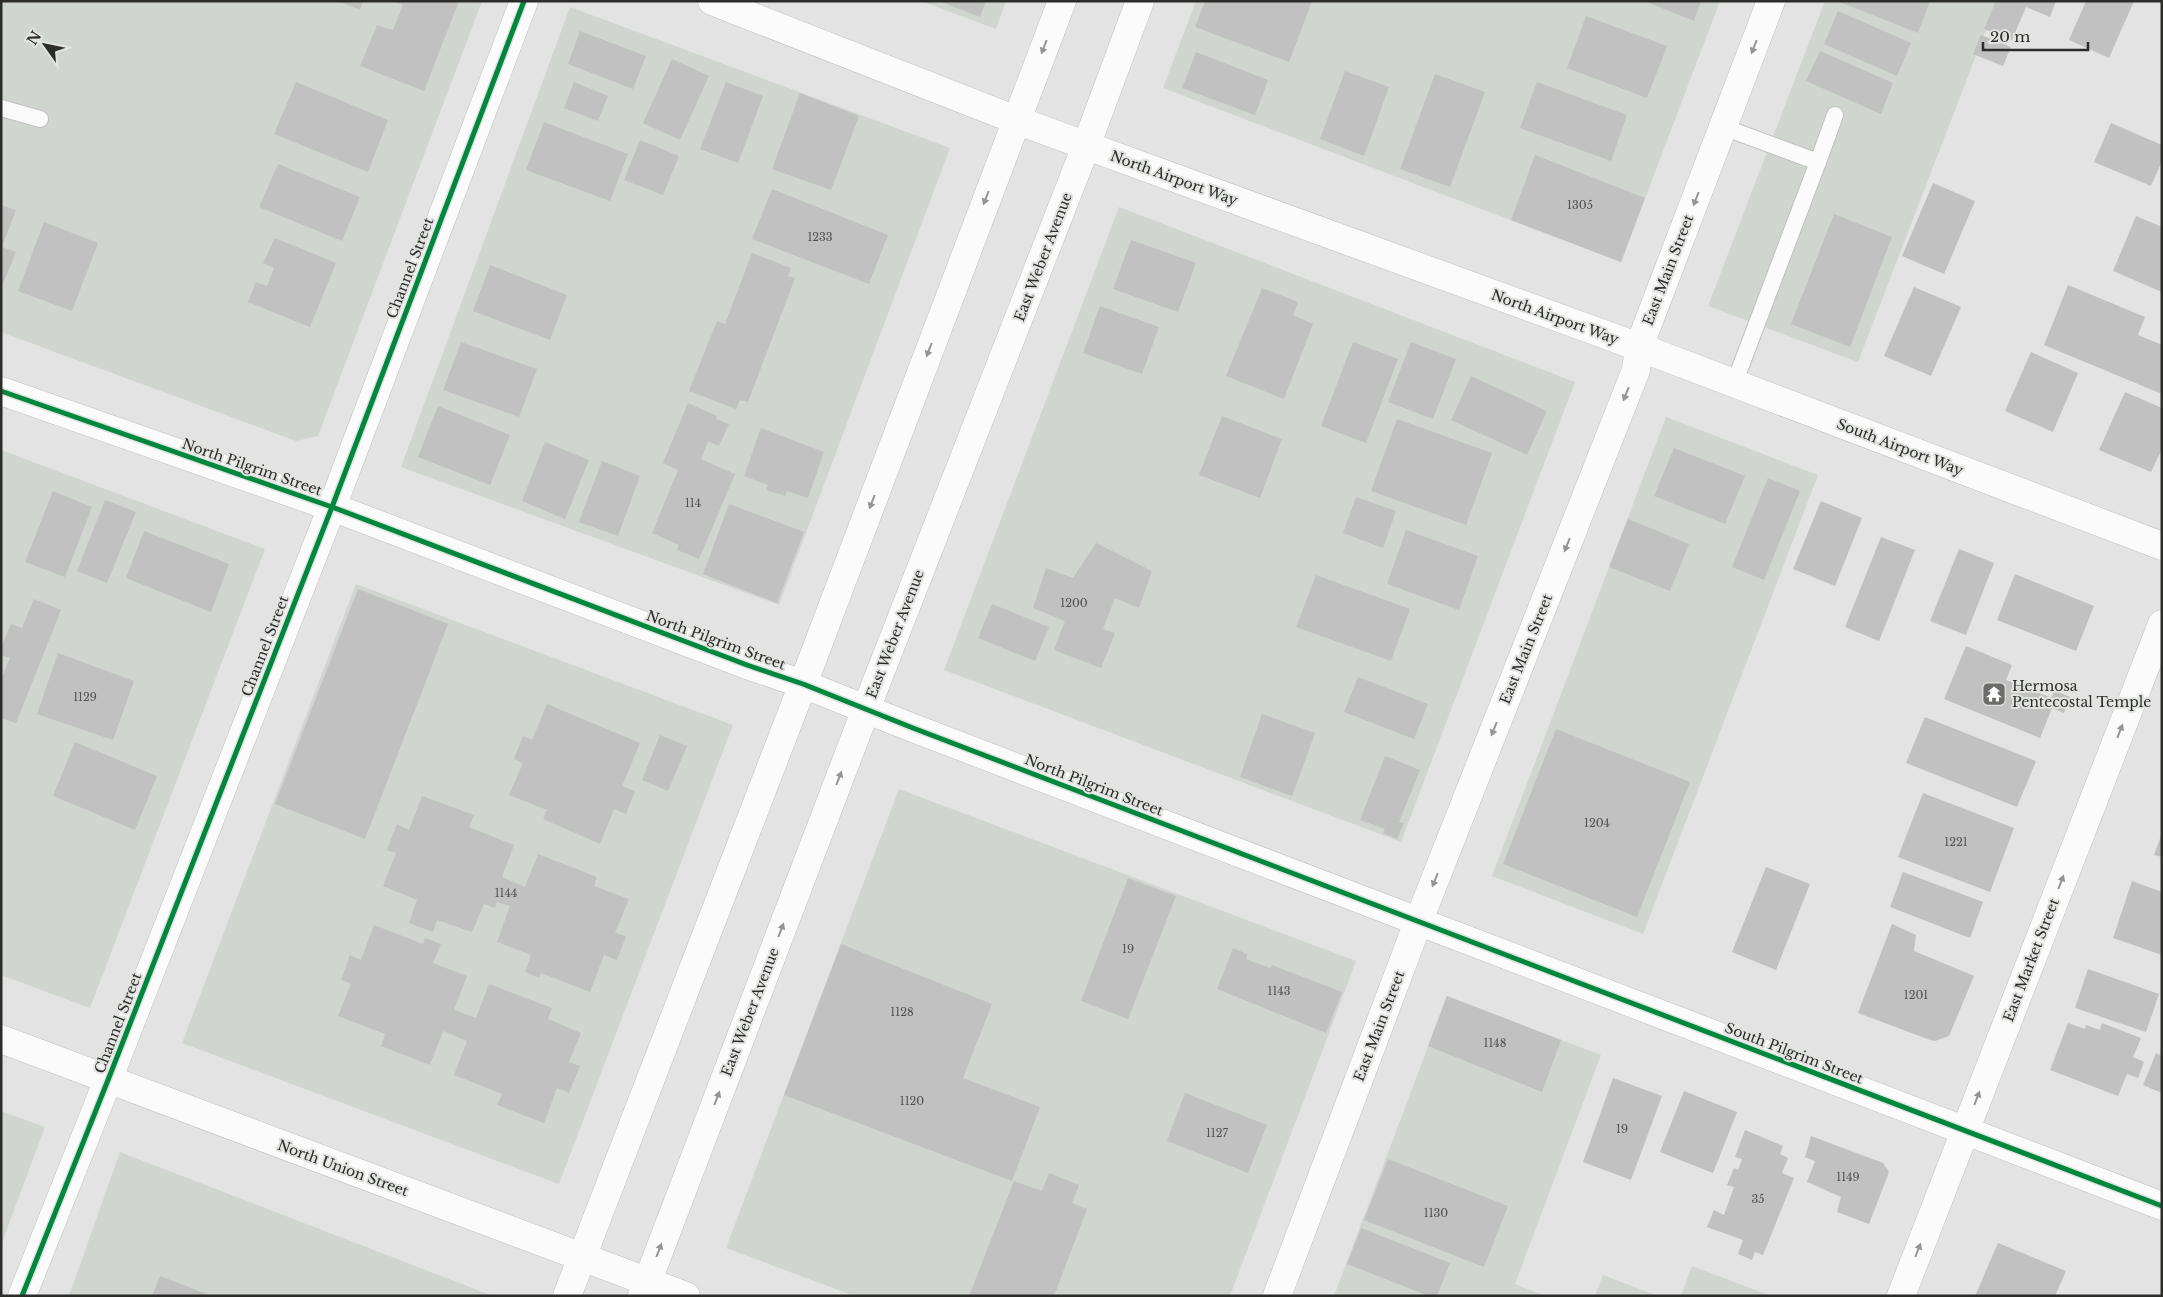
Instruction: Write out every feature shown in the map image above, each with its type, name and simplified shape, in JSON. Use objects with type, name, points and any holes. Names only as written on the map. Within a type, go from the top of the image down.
[{"type":"street","name":"Channel Street","points":[[22,1296],[332,507],[524,1]]},
{"type":"street","name":"North Airport Way","points":[[712,1],[1016,120],[1639,347]]},
{"type":"street","points":[[567,1296],[803,684],[1062,1]]},
{"type":"street","name":"East Weber Avenue","points":[[644,1288],[866,709],[1086,146],[1140,1]]},
{"type":"street","name":"East Main Street","points":[[1277,1296],[1419,920],[1636,370],[1639,347],[1771,1]]},
{"type":"street","name":"South Airport Way","points":[[1639,347],[2162,546]]},
{"type":"street","name":"North Pilgrim Street","points":[[1,391],[332,507],[803,684],[1419,920]]},
{"type":"street","name":"East Market Street","points":[[1901,1296],[2162,624]]},
{"type":"street","name":"South Pilgrim Street","points":[[1419,920],[2162,1206]]},
{"type":"street","name":"North Union Street","points":[[1,1039],[582,1256],[644,1288],[686,1296]]},
{"type":"lane","points":[[1,108],[40,119]]},
{"type":"lane","points":[[1734,384],[1835,115]]},
{"type":"lane","points":[[1723,127],[1818,162]]},
{"type":"shaded area","points":[[1,1],[482,1],[318,436],[296,441],[1,332]]},
{"type":"shaded area","points":[[921,1],[1006,1],[996,29]]},
{"type":"shaded area","points":[[1196,1],[1720,1],[1621,262],[1163,88]]},
{"type":"shaded area","points":[[1825,1],[1997,1],[1858,362],[1708,306]]},
{"type":"shaded area","points":[[570,7],[950,148],[779,605],[401,467]]},
{"type":"shaded area","points":[[1119,207],[1575,382],[1401,842],[944,670]]},
{"type":"shaded area","points":[[1666,417],[1818,475],[1643,934],[1492,876]]},
{"type":"shaded area","points":[[1,450],[265,549],[90,1008],[1,975]]},
{"type":"shaded area","points":[[356,584],[733,725],[559,1184],[182,1043]]},
{"type":"shaded area","points":[[899,789],[1356,961],[1230,1296],[854,1296],[726,1248]]},
{"type":"shaded area","points":[[1447,996],[1601,1055],[1515,1284],[1545,1296],[1334,1296]]},
{"type":"shaded area","points":[[1,1111],[45,1127],[1,1245]]},
{"type":"shaded area","points":[[120,1152],[493,1296],[69,1296]]},
{"type":"shaded area","points":[[1692,1266],[1771,1296],[1681,1296]]},
{"type":"shaded area","points":[[1603,1275],[1658,1296],[1595,1296]]},
{"type":"building","points":[[338,1],[363,1],[360,10]]},
{"type":"building","points":[[394,1],[459,1],[424,91],[360,66],[377,25],[393,30],[403,5]]},
{"type":"building","points":[[939,1],[986,1],[980,17]]},
{"type":"building","points":[[1205,1],[1312,1],[1289,62],[1195,27]]},
{"type":"building","points":[[1644,1],[1701,1],[1694,21]]},
{"type":"building","points":[[1837,1],[1930,1],[1918,33]]},
{"type":"building","points":[[1996,1],[2056,1],[2050,17],[2026,7],[2012,40],[1984,29]]},
{"type":"building","points":[[2086,1],[2134,1],[2109,58],[2069,40]]},
{"type":"building","points":[[1838,11],[1911,43],[1897,76],[1824,44]]},
{"type":"building","points":[[1586,16],[1667,46],[1647,98],[1567,68]]},
{"type":"building","points":[[580,31],[646,56],[633,89],[568,64]]},
{"type":"building","points":[[1981,35],[2011,47],[2003,66],[1973,54]]},
{"type":"building","points":[[1820,51],[1893,83],[1881,114],[1806,81]]},
{"type":"building","points":[[1196,52],[1268,80],[1255,115],[1182,88]]},
{"type":"building","points":[[672,59],[709,76],[680,140],[643,123]]},
{"type":"building","points":[[1345,71],[1389,87],[1364,156],[1320,139]]},
{"type":"building","points":[[1435,74],[1485,92],[1450,187],[1400,169]]},
{"type":"building","points":[[296,82],[388,120],[368,172],[274,134]]},
{"type":"building","points":[[574,82],[608,96],[598,121],[564,108]]},
{"type":"building","points":[[726,82],[763,96],[738,163],[700,149]]},
{"type":"building","points":[[1537,82],[1627,115],[1611,161],[1520,128]]},
{"type":"building","points":[[800,93],[859,116],[831,190],[772,169]]},
{"type":"building","points":[[544,122],[628,154],[610,201],[526,170]]},
{"type":"building","points":[[2111,123],[2162,145],[2162,161],[2151,186],[2094,162]]},
{"type":"building","points":[[640,140],[679,156],[663,195],[624,180]]},
{"type":"building","points":[[1535,155],[1645,198],[1621,262],[1511,220]]},
{"type":"building","points":[[278,164],[360,197],[342,241],[259,207]]},
{"type":"building","points":[[1933,183],[1975,201],[1944,274],[1902,256]]},
{"type":"building","points":[[772,189],[888,235],[869,284],[752,239]]},
{"type":"building","points":[[1,205],[16,210],[2,247],[16,252],[1,289]]},
{"type":"building","points":[[1834,214],[1892,237],[1850,347],[1791,324]]},
{"type":"building","points":[[2136,216],[2162,227],[2162,292],[2113,271]]},
{"type":"building","points":[[44,222],[98,243],[72,311],[18,291]]},
{"type":"building","points":[[275,238],[336,263],[310,327],[248,302],[256,282],[267,286],[274,268],[263,263]]},
{"type":"building","points":[[1131,240],[1196,263],[1178,312],[1113,289]]},
{"type":"building","points":[[752,253],[791,268],[788,276],[795,278],[748,402],[740,400],[736,409],[689,391],[717,321],[725,324]]},
{"type":"building","points":[[490,265],[567,295],[550,340],[473,311]]},
{"type":"building","points":[[2068,285],[2145,317],[2138,335],[2162,345],[2162,394],[2044,345]]},
{"type":"building","points":[[1914,287],[1961,307],[1931,376],[1884,356]]},
{"type":"building","points":[[1262,288],[1298,302],[1293,315],[1313,324],[1284,399],[1226,376]]},
{"type":"building","points":[[1100,306],[1159,327],[1142,374],[1083,353]]},
{"type":"building","points":[[461,342],[537,369],[519,417],[443,390]]},
{"type":"building","points":[[1353,342],[1398,359],[1366,443],[1321,426]]},
{"type":"building","points":[[1411,342],[1456,359],[1433,419],[1388,402]]},
{"type":"building","points":[[2031,352],[2078,373],[2053,432],[2005,411]]},
{"type":"building","points":[[1471,376],[1547,411],[1527,455],[1451,420]]},
{"type":"building","points":[[2125,392],[2162,408],[2162,449],[2151,472],[2099,450]]},
{"type":"building","points":[[688,403],[717,416],[716,419],[729,424],[719,446],[708,441],[701,459],[735,474],[699,559],[677,550],[679,545],[652,533],[678,470],[663,463]]},
{"type":"building","points":[[438,406],[510,435],[490,485],[418,457]]},
{"type":"building","points":[[1222,416],[1282,439],[1260,498],[1199,475]]},
{"type":"building","points":[[1397,419],[1492,453],[1466,525],[1371,491]]},
{"type":"building","points":[[761,428],[824,452],[808,498],[787,491],[785,496],[766,490],[768,485],[744,476]]},
{"type":"building","points":[[545,442],[589,460],[565,519],[522,501]]},
{"type":"building","points":[[1674,448],[1745,476],[1725,524],[1654,496]]},
{"type":"building","points":[[602,461],[640,476],[618,536],[579,522]]},
{"type":"building","points":[[1768,478],[1800,491],[1764,580],[1732,567]]},
{"type":"building","points":[[53,491],[92,507],[65,577],[25,562]]},
{"type":"building","points":[[1356,497],[1396,511],[1383,548],[1343,533]]},
{"type":"building","points":[[105,500],[136,512],[107,583],[77,571]]},
{"type":"building","points":[[1821,501],[1862,518],[1835,586],[1793,569]]},
{"type":"building","points":[[729,504],[804,532],[777,603],[703,574]]},
{"type":"building","points":[[1628,519],[1689,544],[1670,591],[1609,567]]},
{"type":"building","points":[[1406,530],[1478,556],[1459,610],[1387,584]]},
{"type":"building","points":[[144,531],[229,564],[211,612],[126,578]]},
{"type":"building","points":[[1881,537],[1915,550],[1879,641],[1845,627]]},
{"type":"building","points":[[1096,543],[1152,571],[1139,608],[1115,598],[1103,629],[1115,633],[1101,668],[1054,650],[1065,621],[1033,608],[1046,568],[1073,578]]},
{"type":"building","points":[[1959,549],[1994,563],[1966,635],[1930,621]]},
{"type":"building","points":[[2015,574],[2094,606],[2076,651],[1997,620]]},
{"type":"building","points":[[1316,575],[1410,609],[1391,661],[1296,627]]},
{"type":"building","points":[[358,589],[448,624],[365,839],[275,804]]},
{"type":"building","points":[[34,599],[61,610],[16,723],[1,718],[1,679],[10,658],[1,655],[1,648],[11,624],[22,628]]},
{"type":"building","points":[[992,604],[1049,627],[1035,661],[978,638]]},
{"type":"building","name":"Hermosa Pentecostal Temple","points":[[1966,646],[2012,665],[2006,680],[2052,698],[2054,690],[2070,697],[2064,713],[2052,708],[2040,738],[1944,699]]},
{"type":"building","points":[[58,653],[134,681],[113,740],[37,714]]},
{"type":"building","points":[[1358,677],[1428,704],[1414,739],[1344,712]]},
{"type":"building","points":[[547,704],[640,743],[622,786],[635,791],[626,814],[614,809],[600,844],[543,819],[547,810],[509,795],[523,763],[514,759],[523,736],[532,740]]},
{"type":"building","points":[[1262,714],[1315,733],[1292,796],[1240,777]]},
{"type":"building","points":[[1925,717],[2036,761],[2017,807],[1906,763]]},
{"type":"building","points":[[1556,729],[1690,782],[1637,917],[1503,864]]},
{"type":"building","points":[[660,735],[687,746],[668,791],[642,780]]},
{"type":"building","points":[[75,742],[157,776],[135,830],[53,796]]},
{"type":"building","points":[[1385,756],[1420,770],[1399,822],[1404,823],[1397,839],[1383,833],[1385,829],[1360,820]]},
{"type":"building","points":[[1923,793],[2014,828],[1990,892],[1898,857]]},
{"type":"building","points":[[422,796],[474,815],[469,827],[514,845],[502,877],[525,887],[538,854],[597,877],[594,886],[629,899],[615,933],[626,936],[617,960],[604,955],[590,992],[541,973],[539,978],[525,972],[531,955],[497,942],[510,906],[497,902],[495,908],[484,904],[472,932],[437,920],[433,932],[409,923],[417,900],[383,886],[396,853],[387,850],[397,824],[409,830]]},
{"type":"building","points":[[2162,833],[2162,857],[2154,855]]},
{"type":"building","points":[[1766,867],[1810,884],[1776,970],[1732,952]]},
{"type":"building","points":[[1903,872],[1983,902],[1970,938],[1890,907]]},
{"type":"building","points":[[1128,878],[1176,896],[1128,1019],[1081,1001]]},
{"type":"building","points":[[2132,881],[2162,892],[2162,955],[2113,938]]},
{"type":"building","points":[[1892,924],[1916,935],[1914,951],[1974,976],[1949,1036],[1935,1041],[1930,1040],[1858,1013]]},
{"type":"building","points":[[374,925],[423,944],[425,938],[441,944],[433,963],[467,976],[454,1010],[476,1018],[489,984],[552,1008],[548,1019],[581,1033],[569,1062],[580,1066],[569,1093],[557,1088],[544,1123],[497,1105],[502,1094],[454,1075],[467,1041],[443,1031],[430,1065],[381,1046],[385,1034],[338,1016],[351,984],[341,980],[350,955],[361,960]]},
{"type":"building","points":[[841,944],[992,1004],[963,1078],[1040,1107],[1012,1181],[784,1095]]},
{"type":"building","points":[[1233,948],[1247,954],[1246,959],[1270,968],[1272,965],[1342,992],[1326,1033],[1217,989]]},
{"type":"building","points":[[2088,969],[2159,994],[2146,1032],[2075,1008]]},
{"type":"building","points":[[1447,996],[1561,1040],[1542,1092],[1428,1046]]},
{"type":"building","points":[[2068,1023],[2085,1029],[2086,1025],[2100,1030],[2102,1023],[2141,1038],[2133,1057],[2144,1062],[2138,1078],[2127,1074],[2118,1096],[2050,1070]]},
{"type":"building","points":[[2156,1053],[2162,1056],[2162,1093],[2143,1085]]},
{"type":"building","points":[[1613,1078],[1662,1096],[1631,1180],[1583,1162]]},
{"type":"building","points":[[1684,1091],[1737,1112],[1713,1173],[1660,1152]]},
{"type":"building","points":[[1185,1093],[1267,1125],[1248,1173],[1167,1141]]},
{"type":"building","points":[[1745,1130],[1783,1146],[1780,1154],[1788,1158],[1782,1173],[1794,1178],[1763,1255],[1755,1252],[1752,1260],[1738,1254],[1743,1240],[1707,1227],[1714,1210],[1724,1215],[1734,1187],[1727,1185],[1734,1168],[1738,1170],[1742,1159],[1735,1157]]},
{"type":"building","points":[[1811,1136],[1883,1163],[1889,1172],[1869,1224],[1837,1212],[1841,1197],[1807,1182],[1815,1161],[1805,1157]]},
{"type":"building","points":[[1388,1159],[1508,1206],[1484,1267],[1364,1220]]},
{"type":"building","points":[[1049,1173],[1079,1185],[1072,1203],[1087,1209],[1054,1296],[969,1296],[1014,1181],[1042,1191]]},
{"type":"building","points":[[1361,1228],[1450,1263],[1437,1296],[1429,1296],[1347,1264]]},
{"type":"building","points":[[1998,1243],[2066,1271],[2055,1296],[1975,1296]]},
{"type":"building","points":[[160,1276],[212,1296],[152,1296]]},
{"type":"cycle path","points":[[22,1296],[332,507],[524,1]]},
{"type":"cycle path","points":[[1,391],[332,507],[747,665],[803,684],[913,728],[2162,1206]]},
{"type":"place","name":"Hermosa Pentecostal Temple","points":[[1994,694]]}]
